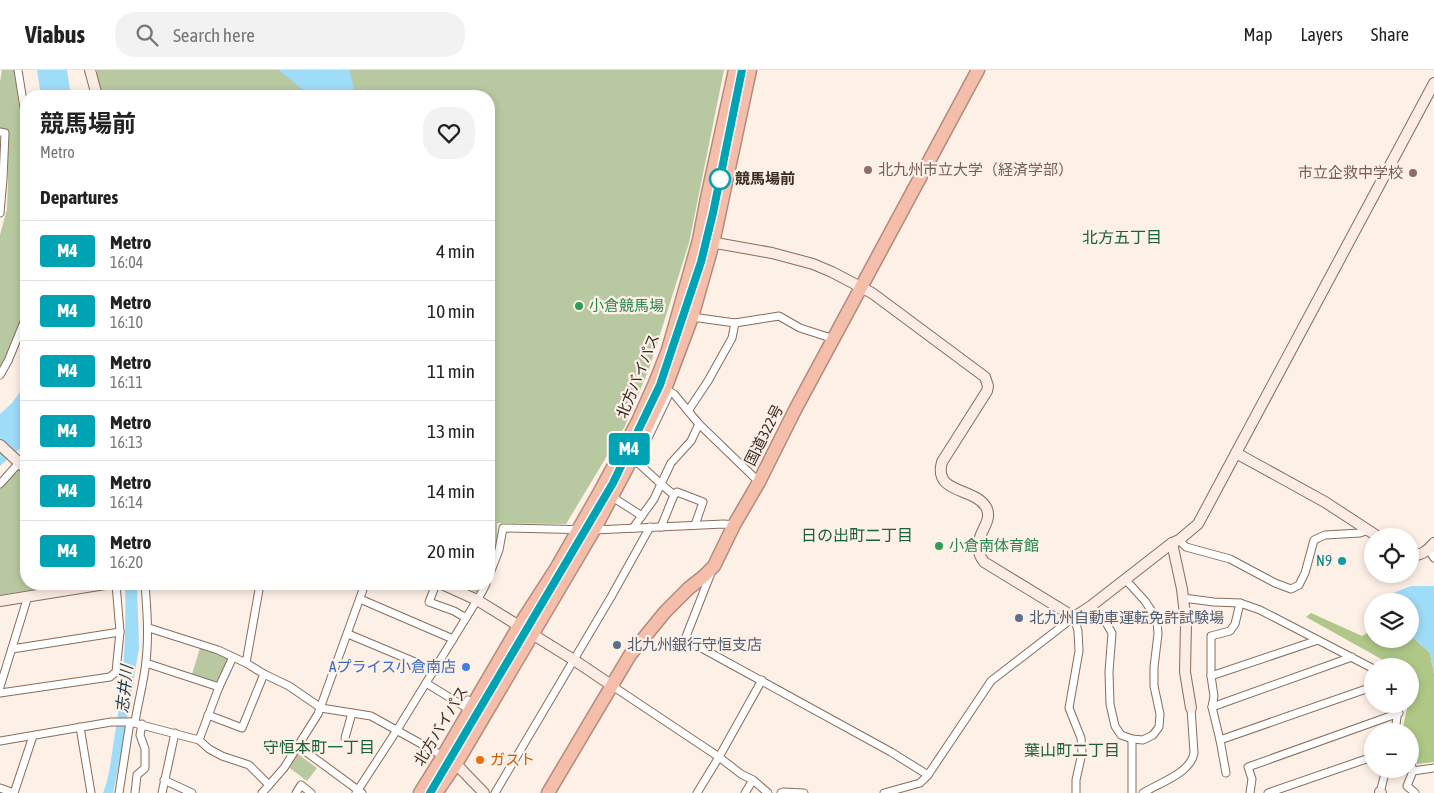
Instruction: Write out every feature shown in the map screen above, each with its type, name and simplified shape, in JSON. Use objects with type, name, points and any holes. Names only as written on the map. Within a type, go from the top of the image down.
[{"type":"highway","name":"北方バイパス","points":[[420,793],[518,626],[557,567],[619,459],[638,421],[663,388],[668,350],[699,240],[735,70]]},
{"type":"highway","name":"北方バイパス","points":[[436,793],[456,764],[532,634],[597,530],[663,388],[692,317],[713,243],[750,70]]},
{"type":"highway","name":"国道322号","points":[[548,793],[630,654],[650,629],[689,588],[714,566],[734,525],[759,482],[794,410],[978,70]]},
{"type":"street","points":[[18,70],[21,90]]},
{"type":"street","points":[[90,70],[95,90]]},
{"type":"street","points":[[884,793],[920,783],[928,775],[991,681],[1198,524],[1434,83]]},
{"type":"street","points":[[0,132],[5,133],[0,213]]},
{"type":"street","points":[[699,240],[772,253],[813,264],[832,272],[872,293],[985,377],[988,386],[987,391],[942,462],[941,476],[945,482],[981,501],[986,508],[988,515],[986,524],[978,538],[979,555],[984,562],[1074,617],[1078,631],[1079,651],[1069,708],[1081,738],[1082,754],[1076,780],[1076,793]]},
{"type":"street","points":[[692,317],[735,323],[779,316],[800,328],[834,339]]},
{"type":"street","points":[[688,410],[708,381],[732,338],[735,323]]},
{"type":"street","points":[[0,375],[20,332]]},
{"type":"street","points":[[597,530],[617,500],[637,462],[663,388],[674,394],[700,424],[759,482]]},
{"type":"street","points":[[634,528],[654,500],[671,464],[691,441],[700,424]]},
{"type":"street","points":[[0,445],[20,460]]},
{"type":"street","points":[[1236,453],[1325,502],[1365,528]]},
{"type":"street","points":[[637,462],[674,496]]},
{"type":"street","points":[[0,484],[20,466]]},
{"type":"street","points":[[661,527],[677,492],[703,502],[695,526]]},
{"type":"street","points":[[617,500],[642,516]]},
{"type":"street","points":[[495,560],[503,528],[597,530],[734,525]]},
{"type":"street","points":[[495,793],[650,527]]},
{"type":"street","points":[[1175,542],[1186,547],[1230,559],[1275,584],[1291,590],[1299,585],[1305,573],[1314,540],[1325,535],[1364,533]]},
{"type":"street","points":[[1143,793],[1168,780],[1194,760],[1191,708],[1185,672],[1186,623],[1175,542]]},
{"type":"street","points":[[1419,555],[1432,550]]},
{"type":"street","points":[[714,566],[685,639],[891,752],[928,775]]},
{"type":"street","points":[[1091,606],[1112,633],[1109,672],[1110,704],[1115,726],[1121,735],[1143,740],[1153,735],[1159,727],[1160,714],[1154,686],[1158,634],[1157,619],[1145,601],[1125,579]]},
{"type":"street","points":[[0,601],[66,590]]},
{"type":"street","points":[[0,693],[110,677],[116,672],[120,632],[116,590]]},
{"type":"street","points":[[119,793],[136,723],[137,706],[146,664],[149,628],[146,590]]},
{"type":"street","points":[[246,663],[259,590]]},
{"type":"street","points":[[262,793],[284,768],[321,708],[363,590]]},
{"type":"street","points":[[434,590],[429,602],[454,611],[466,618]]},
{"type":"street","points":[[455,590],[477,600],[574,660],[741,774],[753,780],[768,793]]},
{"type":"street","points":[[298,746],[359,792],[483,590]]},
{"type":"street","points":[[0,687],[28,596]]},
{"type":"street","points":[[1183,598],[1240,603],[1260,610],[1364,664]]},
{"type":"street","points":[[360,599],[453,639]]},
{"type":"street","points":[[1226,773],[1212,707],[1214,696],[1211,676],[1212,636],[1230,631],[1240,603]]},
{"type":"street","points":[[149,628],[218,650],[246,663],[289,686],[321,708],[371,716],[456,764],[484,793]]},
{"type":"street","points":[[12,649],[120,632]]},
{"type":"street","points":[[348,634],[434,670]]},
{"type":"street","points":[[1211,676],[1318,640]]},
{"type":"street","points":[[426,683],[465,707],[495,656],[501,656]]},
{"type":"street","points":[[199,740],[232,657]]},
{"type":"street","points":[[1212,707],[1352,657]]},
{"type":"street","points":[[146,664],[219,687]]},
{"type":"street","points":[[208,715],[242,728],[264,674]]},
{"type":"street","points":[[697,793],[719,758],[762,680]]},
{"type":"street","points":[[1220,740],[1364,690]]},
{"type":"street","points":[[345,738],[352,713]]},
{"type":"street","points":[[1250,793],[1252,779],[1248,767],[1395,713]]},
{"type":"street","points":[[0,741],[111,722],[136,723],[199,740],[209,749],[222,756],[249,765],[269,785]]},
{"type":"street","points":[[135,793],[137,775],[145,768],[145,749],[136,723]]},
{"type":"street","points":[[80,728],[91,793]]},
{"type":"street","points":[[162,793],[175,733]]},
{"type":"street","points":[[0,788],[14,793],[33,736]]},
{"type":"street","points":[[1132,739],[1132,793]]},
{"type":"street","points":[[1268,793],[1364,760]]},
{"type":"street","points":[[1419,770],[1434,768]]},
{"type":"street","points":[[1380,793],[1384,778]]},
{"type":"street","points":[[1410,778],[1407,786],[1415,793]]},
{"type":"street","points":[[164,780],[192,793]]},
{"type":"street","points":[[744,793],[753,780]]},
{"type":"street","points":[[296,793],[301,785],[311,793]]},
{"type":"street","points":[[781,793],[804,793]]},
{"type":"green space","points":[[2,70],[14,70],[20,112],[20,327],[0,371],[0,235],[7,209],[8,182],[7,132],[0,129],[0,82]]},
{"type":"green space","name":"小倉競馬場","points":[[97,70],[724,70],[689,243],[649,369],[625,426],[566,524],[497,523],[497,546],[495,551],[495,90],[100,90]]},
{"type":"green space","points":[[20,469],[20,590],[31,590],[0,595],[0,488]]},
{"type":"green space","points":[[1311,613],[1362,636],[1364,635],[1364,648],[1419,648],[1419,643],[1430,653],[1434,674],[1434,762],[1419,764],[1419,723],[1404,723],[1406,713],[1419,713],[1419,658],[1379,658],[1306,617]]},
{"type":"green space","points":[[200,648],[220,654],[228,659],[220,681],[216,682],[192,674]]},
{"type":"green space","points":[[295,754],[298,754],[317,768],[307,781],[287,766]]},
{"type":"water","points":[[37,70],[67,70],[70,90],[40,90]]},
{"type":"water","points":[[279,70],[349,70],[354,90],[303,90]]},
{"type":"water","points":[[20,392],[20,448],[0,466],[0,414]]},
{"type":"water","points":[[1411,586],[1434,586],[1434,674],[1430,653],[1419,643],[1419,593],[1393,593]]},
{"type":"water","name":"志井川","points":[[125,590],[137,590],[139,648],[113,793],[103,793],[110,767],[117,721],[122,682]]},
{"type":"railway","points":[[430,793],[613,483],[660,385],[701,263],[742,70]]},
{"type":"metro line","name":"M4","points":[[430,793],[613,483],[660,385],[701,262],[713,213],[742,70]]},
{"type":"place","name":"北九州市立大学（経済学部）","points":[[868,170]]},
{"type":"place","name":"市立企救中学校","points":[[1413,173]]},
{"type":"place","name":"競馬場前","points":[[720,179]]},
{"type":"place","name":"小倉競馬場","points":[[579,306]]},
{"type":"place","name":"小倉南体育館","points":[[939,546]]},
{"type":"place","name":"N9","points":[[1342,561]]},
{"type":"place","name":"北九州自動車運転免許試験場","points":[[1019,618]]},
{"type":"place","name":"北九州銀行守恒支店","points":[[617,645]]},
{"type":"place","name":"Aプライス小倉南店","points":[[466,667]]},
{"type":"place","name":"ガスト","points":[[480,760]]},
{"type":"district","name":"北方五丁目","points":[[1122,237]]},
{"type":"district","name":"日の出町二丁目","points":[[857,535]]},
{"type":"district","name":"守恒本町一丁目","points":[[319,747]]},
{"type":"district","name":"葉山町二丁目","points":[[1072,750]]}]
